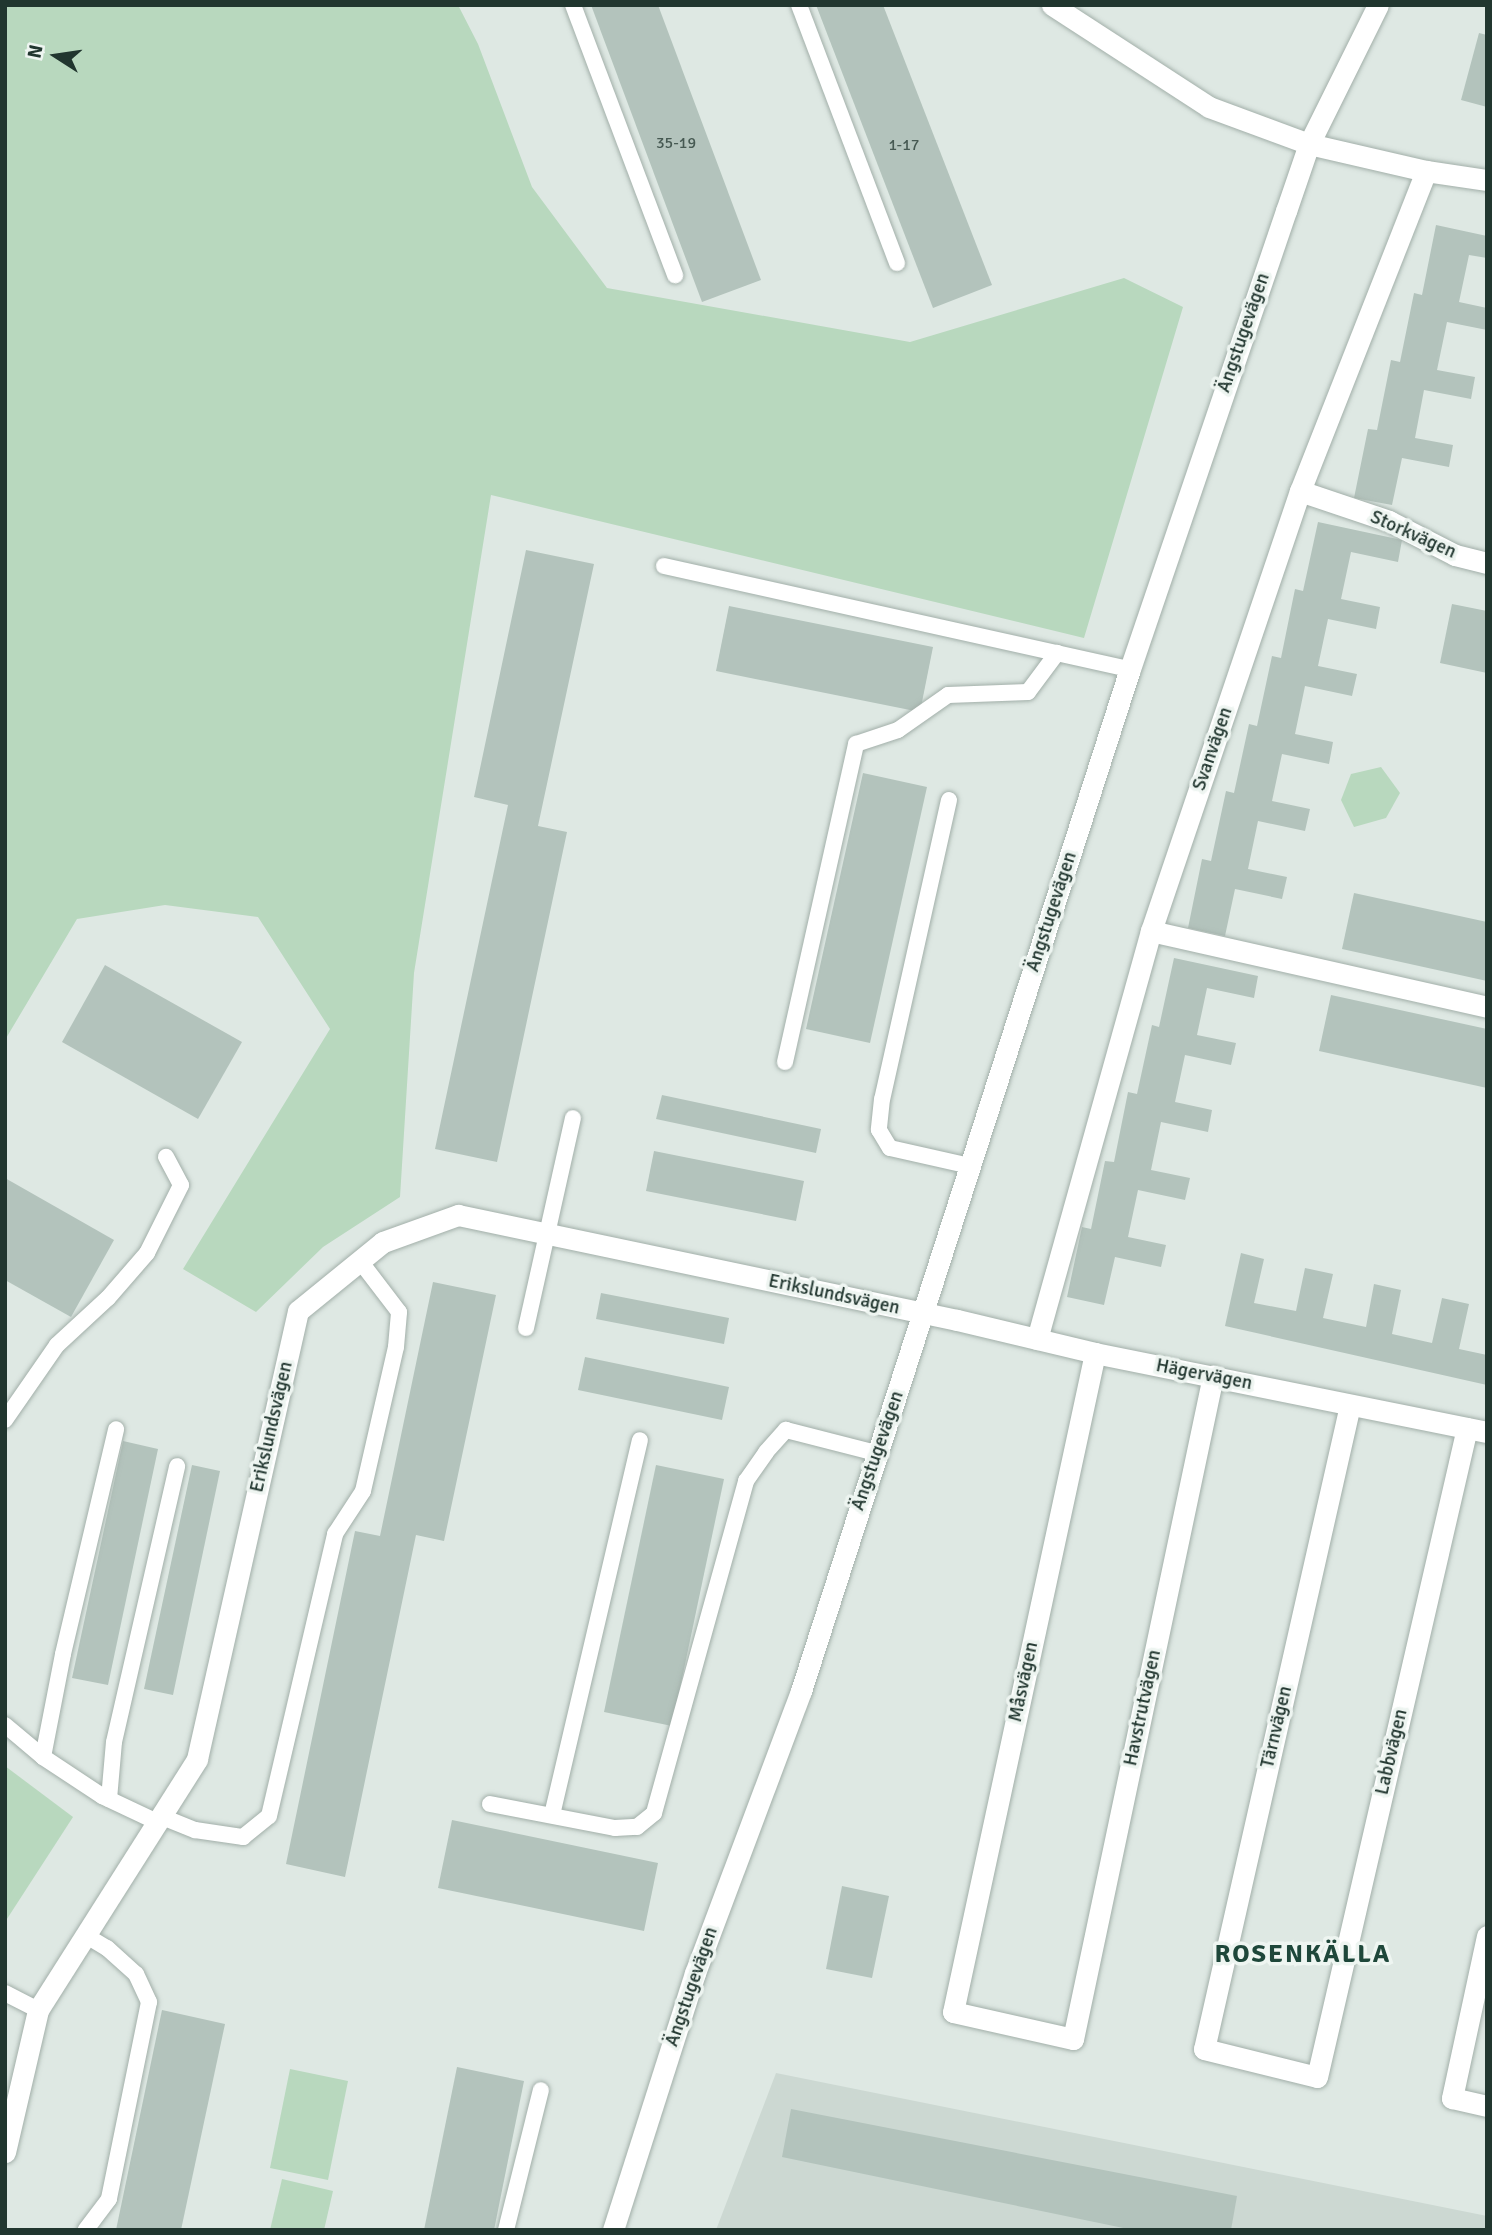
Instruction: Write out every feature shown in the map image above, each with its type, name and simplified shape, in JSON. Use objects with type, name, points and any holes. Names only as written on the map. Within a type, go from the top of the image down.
[{"type":"street","points":[[1052,5],[1209,107],[1309,144],[1426,171],[1487,180]]},
{"type":"street","name":"Ängstugevägen","points":[[613,2230],[695,1973],[801,1691],[1130,669],[1309,144],[1378,5]]},
{"type":"street","name":"Svanvägen","points":[[1037,1339],[1151,931],[1300,491],[1426,171]]},
{"type":"street","name":"Storkvägen","points":[[1300,491],[1389,521],[1455,555],[1487,563]]},
{"type":"street","points":[[1151,931],[1487,1007]]},
{"type":"street","name":"Erikslundsvägen","points":[[5,2152],[38,2010],[197,1759],[298,1311],[383,1242],[458,1215],[923,1313]]},
{"type":"street","name":"Hägervägen","points":[[923,1313],[1095,1353],[1477,1430]]},
{"type":"street","name":"Måsvägen","points":[[1073,2039],[953,2012],[1095,1353]]},
{"type":"street","name":"Havstrutvägen","points":[[1073,2039],[1213,1376]]},
{"type":"street","name":"Tärnvägen","points":[[1317,2077],[1205,2049],[1350,1405]]},
{"type":"street","name":"Labbvägen","points":[[1317,2077],[1477,1430]]},
{"type":"street","points":[[1487,1936],[1452,2098],[1487,2106]]},
{"type":"lane","points":[[573,5],[675,275]]},
{"type":"lane","points":[[799,5],[897,263]]},
{"type":"lane","points":[[664,566],[1130,669]]},
{"type":"lane","points":[[786,1062],[856,744],[898,730],[948,695],[1028,692],[1057,653]]},
{"type":"lane","points":[[949,800],[882,1099],[879,1130],[890,1148],[970,1166]]},
{"type":"lane","points":[[526,1328],[573,1118]]},
{"type":"lane","points":[[5,1420],[57,1345],[108,1298],[147,1253],[181,1185],[166,1157]]},
{"type":"lane","points":[[5,1725],[43,1757],[109,1799],[159,1819],[195,1830],[243,1837],[269,1816],[335,1534],[363,1491],[396,1347],[399,1312],[360,1261]]},
{"type":"lane","points":[[43,1757],[63,1654],[116,1429]]},
{"type":"lane","points":[[490,1804],[615,1828],[636,1827],[654,1813],[746,1481],[766,1452],[786,1430],[876,1453]]},
{"type":"lane","points":[[552,1815],[640,1440]]},
{"type":"lane","points":[[109,1799],[114,1742],[177,1466]]},
{"type":"lane","points":[[85,1935],[107,1948],[136,1974],[149,2002],[109,2199],[86,2230]]},
{"type":"lane","points":[[5,1993],[38,2010]]},
{"type":"lane","points":[[506,2230],[541,2090]]},
{"type":"shaded area","points":[[776,2073],[1487,2216],[1487,2230],[716,2230]]},
{"type":"green space","points":[[5,5],[458,5],[478,44],[532,187],[607,288],[910,342],[1124,278],[1183,307],[1084,638],[491,495],[414,973],[400,1197],[323,1247],[256,1312],[183,1269],[330,1029],[258,917],[165,905],[77,919],[5,1040]]},
{"type":"green space","points":[[1381,767],[1400,793],[1386,818],[1354,827],[1341,800],[1351,774]]},
{"type":"green space","points":[[5,1766],[73,1817],[5,1922]]},
{"type":"green space","points":[[290,2069],[348,2081],[328,2180],[270,2168]]},
{"type":"green space","points":[[282,2179],[333,2191],[324,2230],[270,2230]]},
{"type":"building","points":[[591,5],[658,5],[761,280],[702,302]]},
{"type":"building","points":[[816,5],[883,5],[992,285],[933,308]]},
{"type":"building","points":[[1479,33],[1487,35],[1487,107],[1461,100]]},
{"type":"building","points":[[1436,225],[1487,236],[1487,258],[1469,255],[1459,302],[1487,308],[1487,330],[1447,322],[1437,370],[1475,377],[1471,399],[1424,390],[1415,438],[1453,445],[1449,467],[1402,458],[1392,505],[1354,498],[1368,429],[1377,430],[1391,360],[1400,362],[1414,293],[1422,295]]},
{"type":"building","points":[[1318,522],[1402,540],[1398,562],[1351,552],[1341,599],[1380,607],[1376,629],[1328,619],[1318,666],[1357,674],[1352,696],[1305,686],[1295,734],[1333,742],[1329,764],[1282,754],[1272,801],[1310,809],[1305,831],[1258,821],[1248,869],[1287,877],[1282,899],[1235,889],[1225,936],[1188,928],[1202,859],[1211,861],[1226,791],[1234,793],[1249,724],[1257,726],[1272,656],[1281,658],[1295,589],[1303,591]]},
{"type":"building","points":[[526,550],[594,564],[538,826],[567,832],[497,1162],[435,1149],[508,805],[474,797]]},
{"type":"building","points":[[1452,604],[1487,611],[1487,673],[1440,663]]},
{"type":"building","points":[[729,606],[933,647],[920,712],[716,671]]},
{"type":"building","points":[[863,773],[927,787],[870,1043],[806,1029]]},
{"type":"building","points":[[1354,893],[1487,922],[1487,981],[1342,949]]},
{"type":"building","points":[[1174,958],[1258,976],[1254,998],[1207,988],[1197,1035],[1236,1043],[1231,1065],[1185,1055],[1175,1102],[1212,1110],[1208,1132],[1161,1122],[1151,1170],[1190,1178],[1185,1200],[1138,1190],[1128,1237],[1166,1245],[1161,1267],[1115,1257],[1104,1305],[1067,1297],[1082,1227],[1091,1229],[1105,1161],[1114,1162],[1128,1092],[1137,1094],[1152,1025],[1159,1027]]},
{"type":"building","points":[[105,965],[242,1042],[198,1119],[62,1042]]},
{"type":"building","points":[[1331,995],[1487,1029],[1487,1088],[1319,1051]]},
{"type":"building","points":[[662,1095],[821,1129],[816,1153],[656,1119]]},
{"type":"building","points":[[654,1151],[804,1181],[796,1221],[646,1191]]},
{"type":"building","points":[[5,1178],[114,1240],[71,1317],[5,1280]]},
{"type":"building","points":[[1241,1253],[1264,1259],[1254,1303],[1296,1311],[1305,1268],[1333,1274],[1323,1318],[1366,1327],[1374,1284],[1401,1290],[1392,1334],[1432,1343],[1442,1298],[1469,1304],[1459,1349],[1487,1355],[1487,1385],[1225,1326]]},
{"type":"building","points":[[433,1282],[496,1295],[444,1541],[416,1535],[345,1877],[286,1864],[355,1531],[380,1536]]},
{"type":"building","points":[[601,1293],[729,1318],[724,1344],[596,1319]]},
{"type":"building","points":[[585,1357],[729,1387],[722,1420],[578,1390]]},
{"type":"building","points":[[123,1441],[158,1449],[108,1685],[72,1678]]},
{"type":"building","points":[[192,1465],[220,1471],[173,1695],[144,1689]]},
{"type":"building","points":[[656,1465],[724,1479],[672,1726],[604,1712]]},
{"type":"building","points":[[452,1820],[658,1863],[644,1931],[438,1888]]},
{"type":"building","points":[[842,1886],[889,1896],[872,1978],[826,1969]]},
{"type":"building","points":[[162,2010],[225,2024],[181,2230],[116,2230]]},
{"type":"building","points":[[457,2067],[524,2081],[494,2230],[424,2230]]},
{"type":"building","points":[[791,2109],[1237,2196],[1231,2230],[1133,2230],[782,2157]]},
{"type":"district","name":"ROSENKÄLLA","points":[[1303,1955]]}]
